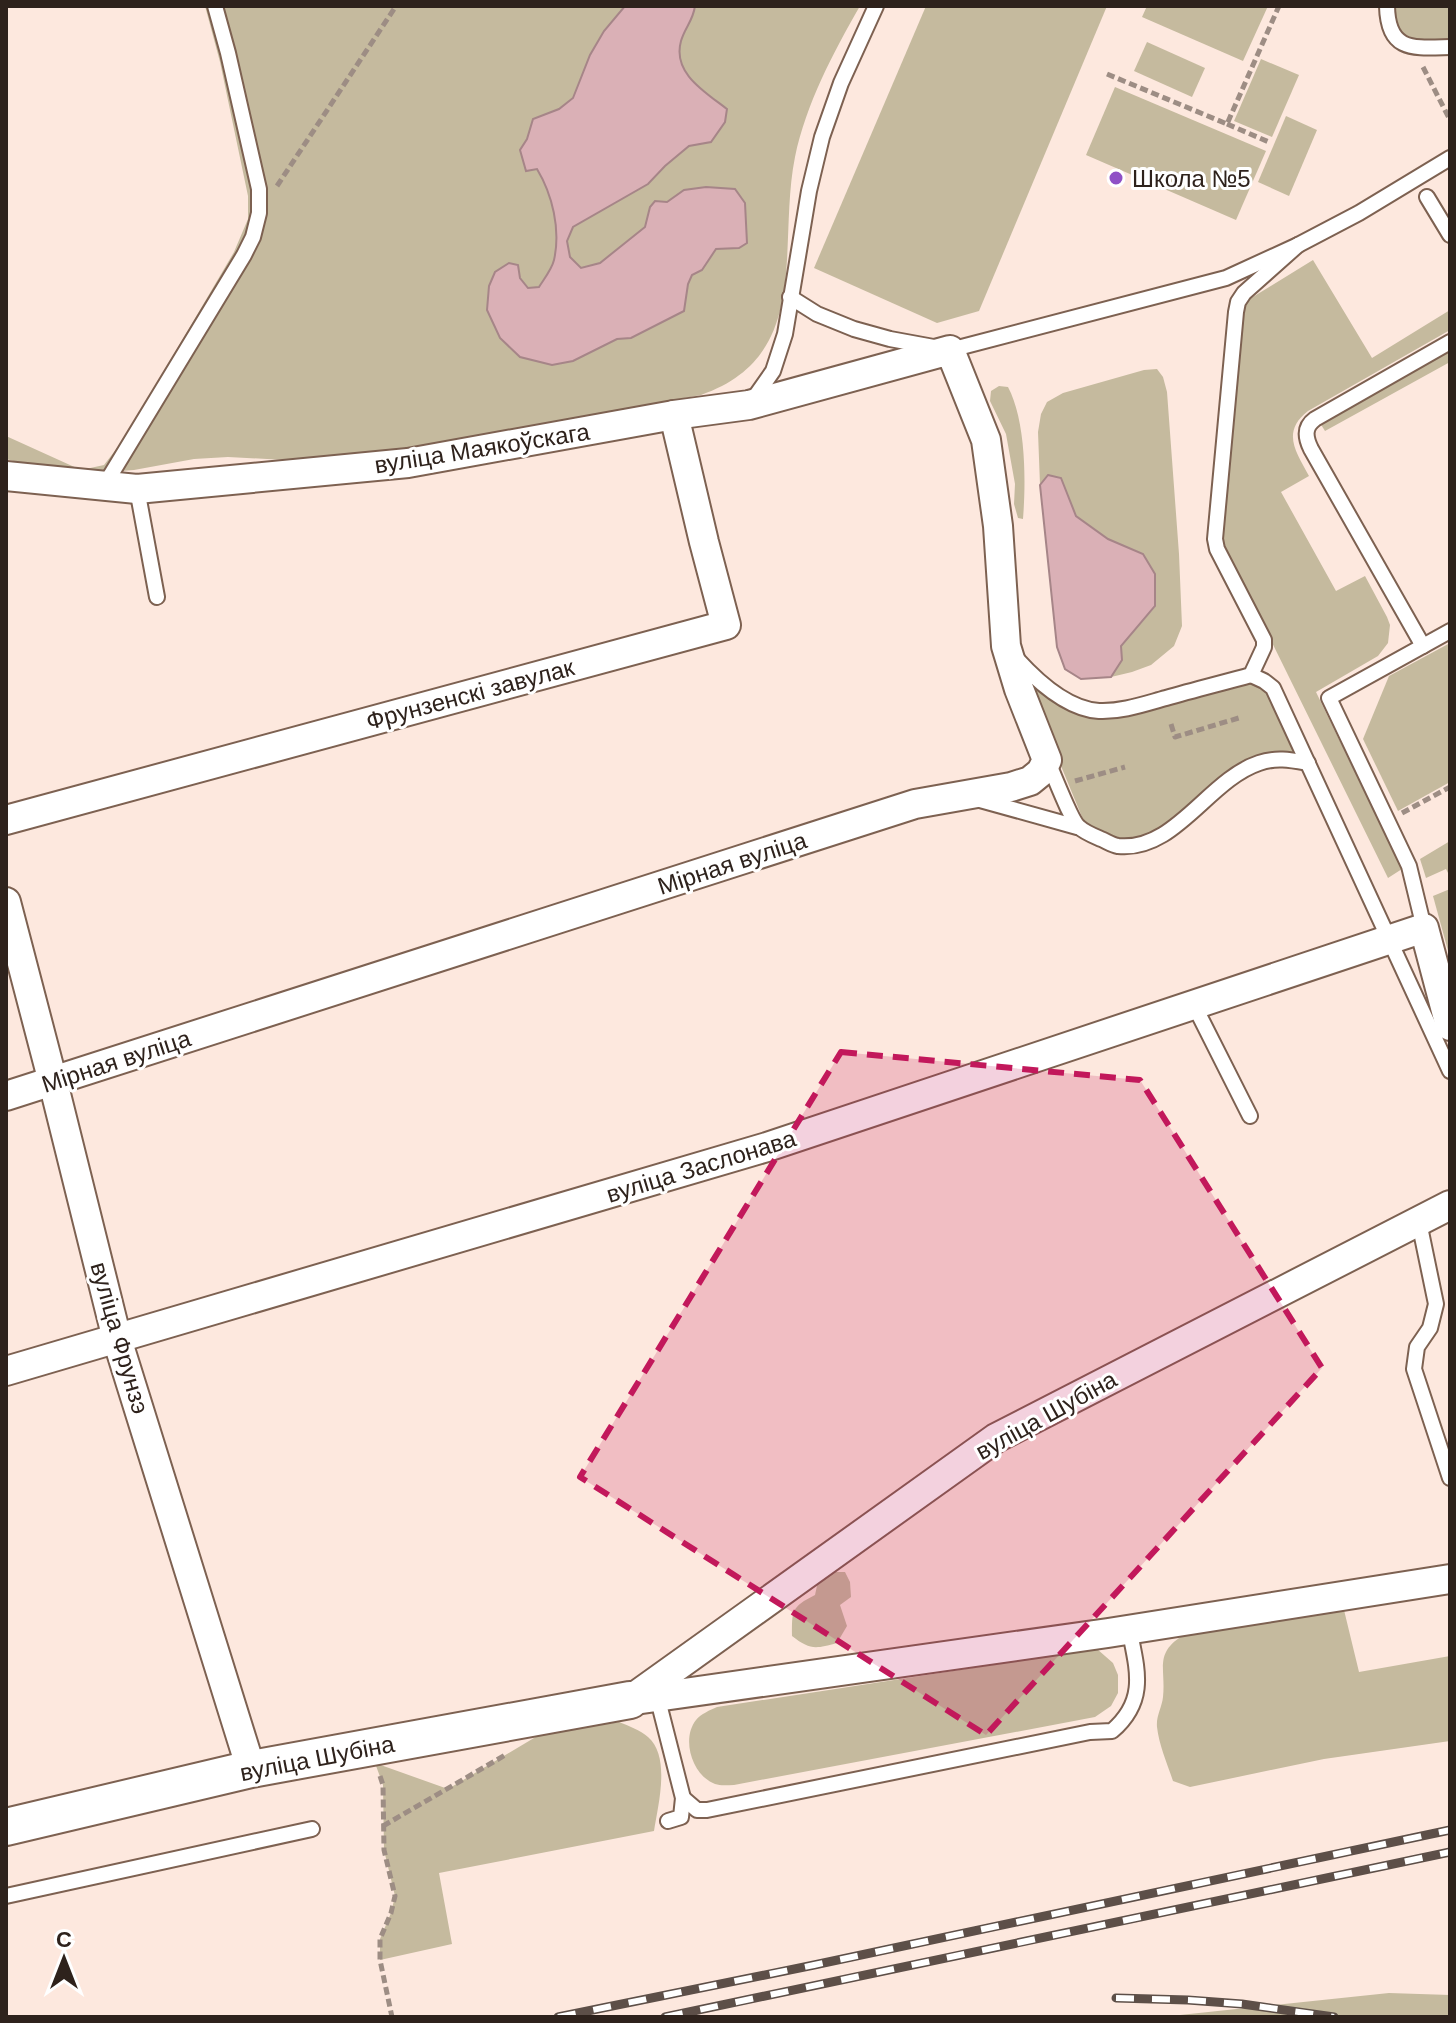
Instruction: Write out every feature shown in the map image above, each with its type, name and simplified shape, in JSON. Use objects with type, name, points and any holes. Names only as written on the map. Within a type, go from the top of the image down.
[{"type":"street","name":"вуліца Маякоўскага","points":[[6,476],[137,489],[408,463],[674,415],[749,405],[950,350]]},
{"type":"street","points":[[950,350],[986,440],[998,526],[1006,646],[1047,760]]},
{"type":"street","name":"Фрунзенскі завулак","points":[[6,820],[726,625],[674,415]]},
{"type":"street","name":"Мірная вуліца","points":[[6,1096],[915,804],[1030,781],[1041,772],[1047,760]]},
{"type":"street","name":"вуліца Фрунзэ","points":[[6,902],[117,1339],[251,1769]]},
{"type":"street","points":[[1424,928],[1450,1026]]},
{"type":"street","name":"вуліца Заслонава","points":[[6,1371],[767,1147],[1424,928]]},
{"type":"street","name":"вуліца Шубіна","points":[[644,1698],[996,1438],[1450,1205]]},
{"type":"street","name":"вуліца Шубіна","points":[[6,1827],[251,1769],[644,1698],[1108,1633],[1450,1579]]},
{"type":"lane","points":[[104,486],[244,255],[253,237],[259,213],[259,189],[215,6]]},
{"type":"lane","points":[[749,405],[773,371],[785,334],[809,191],[822,137],[841,83],[876,6]]},
{"type":"lane","points":[[1387,6],[1387,21],[1392,34],[1404,45],[1414,48],[1450,47]]},
{"type":"lane","points":[[790,297],[817,314],[854,329],[950,350],[1226,278],[1359,213],[1450,158]]},
{"type":"lane","points":[[1427,197],[1450,235]]},
{"type":"lane","points":[[1251,675],[1264,647],[1264,640],[1217,549],[1215,539],[1236,312],[1244,293],[1298,245]]},
{"type":"lane","points":[[1423,646],[1311,449],[1306,434],[1309,424],[1315,419],[1450,342]]},
{"type":"lane","points":[[137,489],[157,597]]},
{"type":"lane","points":[[1424,928],[1409,866],[1329,698],[1450,631]]},
{"type":"lane","points":[[1006,646],[1044,685],[1073,703],[1097,711],[1123,709],[1251,675],[1273,688],[1450,1071]]},
{"type":"lane","points":[[964,795],[1077,827],[1117,846],[1161,837],[1187,818],[1217,788],[1236,774],[1260,763],[1283,759],[1308,763]]},
{"type":"lane","points":[[1047,760],[1077,827]]},
{"type":"lane","points":[[1194,1005],[1250,1116]]},
{"type":"lane","points":[[1419,1222],[1436,1304],[1430,1328],[1417,1347],[1414,1369],[1447,1461],[1450,1478]]},
{"type":"lane","points":[[683,1798],[697,1810],[707,1810],[1090,1732],[1112,1731],[1130,1709],[1138,1684],[1129,1628]]},
{"type":"lane","points":[[644,1698],[683,1798],[681,1817],[668,1821]]},
{"type":"lane","points":[[6,1896],[312,1829]]},
{"type":"path","points":[[259,213],[396,6]]},
{"type":"path","points":[[1227,124],[1279,6]]},
{"type":"path","points":[[1414,48],[1450,120]]},
{"type":"path","points":[[1107,74],[1269,142]]},
{"type":"path","points":[[1171,724],[1175,737],[1242,717]]},
{"type":"path","points":[[1059,786],[1125,767]]},
{"type":"path","points":[[1388,821],[1450,787]]},
{"type":"path","points":[[383,1826],[513,1751]]},
{"type":"path","points":[[379,1774],[383,1785],[384,1850],[395,1896],[380,1939],[380,1960],[392,2017]]},
{"type":"highlighted area","points":[[841,1052],[1140,1080],[1322,1368],[986,1735],[580,1477]]},
{"type":"shaded area","points":[[205,6],[860,6],[822,79],[800,137],[790,191],[783,295],[775,326],[760,354],[736,377],[701,395],[415,447],[285,460],[194,459],[134,470],[95,473],[49,470],[6,459],[6,436],[81,470],[104,465],[124,439],[234,252],[248,219],[248,196]]},
{"type":"shaded area","points":[[625,6],[695,6],[681,41],[681,63],[692,81],[727,109],[725,122],[711,142],[689,146],[648,184],[573,227],[567,241],[570,257],[581,268],[600,263],[645,227],[650,207],[655,201],[667,202],[684,190],[706,187],[735,189],[745,203],[747,243],[739,248],[716,249],[702,270],[692,275],[684,311],[631,338],[617,339],[573,361],[552,365],[520,357],[500,338],[487,310],[489,286],[495,272],[509,263],[518,265],[520,278],[528,288],[539,287],[553,263],[556,236],[554,212],[547,189],[537,169],[526,171],[520,150],[533,119],[559,109],[573,98],[590,55],[604,31]]},
{"type":"shaded area","points":[[926,6],[1107,6],[979,311],[937,323],[814,268]]},
{"type":"shaded area","points":[[1147,6],[1268,6],[1243,61],[1142,17]]},
{"type":"shaded area","points":[[1395,6],[1450,6],[1450,39],[1411,38],[1400,28]]},
{"type":"shaded area","points":[[1147,42],[1205,68],[1192,97],[1134,71]]},
{"type":"shaded area","points":[[1261,59],[1299,75],[1272,137],[1234,121]]},
{"type":"shaded area","points":[[1115,87],[1266,151],[1236,220],[1086,155]]},
{"type":"shaded area","points":[[1286,116],[1317,130],[1289,196],[1258,182]]},
{"type":"shaded area","points":[[1313,260],[1372,358],[1450,310],[1450,330],[1308,411],[1300,419],[1293,434],[1294,442],[1309,476],[1281,492],[1336,591],[1365,576],[1390,625],[1388,643],[1378,656],[1316,692],[1402,869],[1388,878],[1222,541],[1243,303]]},
{"type":"shaded area","points":[[1450,348],[1450,362],[1325,431],[1320,423]]},
{"type":"shaded area","points":[[1157,369],[1167,392],[1182,626],[1174,646],[1151,665],[1111,677],[1122,660],[1121,646],[1155,607],[1143,554],[1108,539],[1076,516],[1061,478],[1048,475],[1040,485],[1038,432],[1047,402],[1063,393]]},
{"type":"shaded area","points":[[999,386],[1008,387],[1018,417],[1024,470],[1023,519],[1018,518],[1014,504],[1015,484],[1006,434],[990,401],[991,391]]},
{"type":"shaded area","points":[[1048,475],[1061,478],[1076,516],[1108,539],[1143,554],[1155,574],[1155,606],[1121,646],[1122,660],[1111,677],[1081,679],[1065,669],[1057,647],[1040,485]]},
{"type":"shaded area","points":[[1450,643],[1450,782],[1398,811],[1363,739],[1389,676]]},
{"type":"shaded area","points":[[1251,675],[1264,681],[1308,763],[1283,759],[1217,788],[1138,844],[1093,836],[1082,817],[1031,693],[1032,676],[1097,711]]},
{"type":"shaded area","points":[[1450,841],[1450,877],[1446,869],[1426,878],[1420,859]]},
{"type":"shaded area","points":[[1450,889],[1450,958],[1433,896]]},
{"type":"shaded area","points":[[827,1572],[845,1572],[850,1582],[851,1597],[840,1605],[847,1626],[837,1643],[813,1647],[792,1636],[793,1615],[801,1603],[815,1595],[818,1581]]},
{"type":"shaded area","points":[[1344,1610],[1359,1672],[1450,1656],[1450,1741],[1324,1759],[1190,1787],[1173,1781],[1161,1747],[1157,1723],[1163,1697],[1164,1656],[1173,1643],[1182,1636]]},
{"type":"shaded area","points":[[1097,1649],[1113,1663],[1118,1675],[1118,1693],[1111,1706],[1095,1717],[734,1785],[717,1785],[707,1779],[691,1756],[689,1737],[696,1720],[717,1707]]},
{"type":"shaded area","points":[[619,1722],[648,1737],[659,1756],[661,1782],[654,1831],[439,1873],[452,1944],[380,1960],[380,1939],[395,1896],[384,1850],[383,1785],[375,1763],[448,1789],[539,1735]]},
{"type":"shaded area","points":[[1389,1993],[1450,1995],[1450,2017],[1161,2017]]},
{"type":"railway","points":[[558,2017],[1450,1830]]},
{"type":"railway","points":[[665,2017],[1450,1852]]},
{"type":"railway","points":[[1116,1998],[1242,2004],[1334,2017]]},
{"type":"place","name":"Школа №5","points":[[1116,178]]}]
